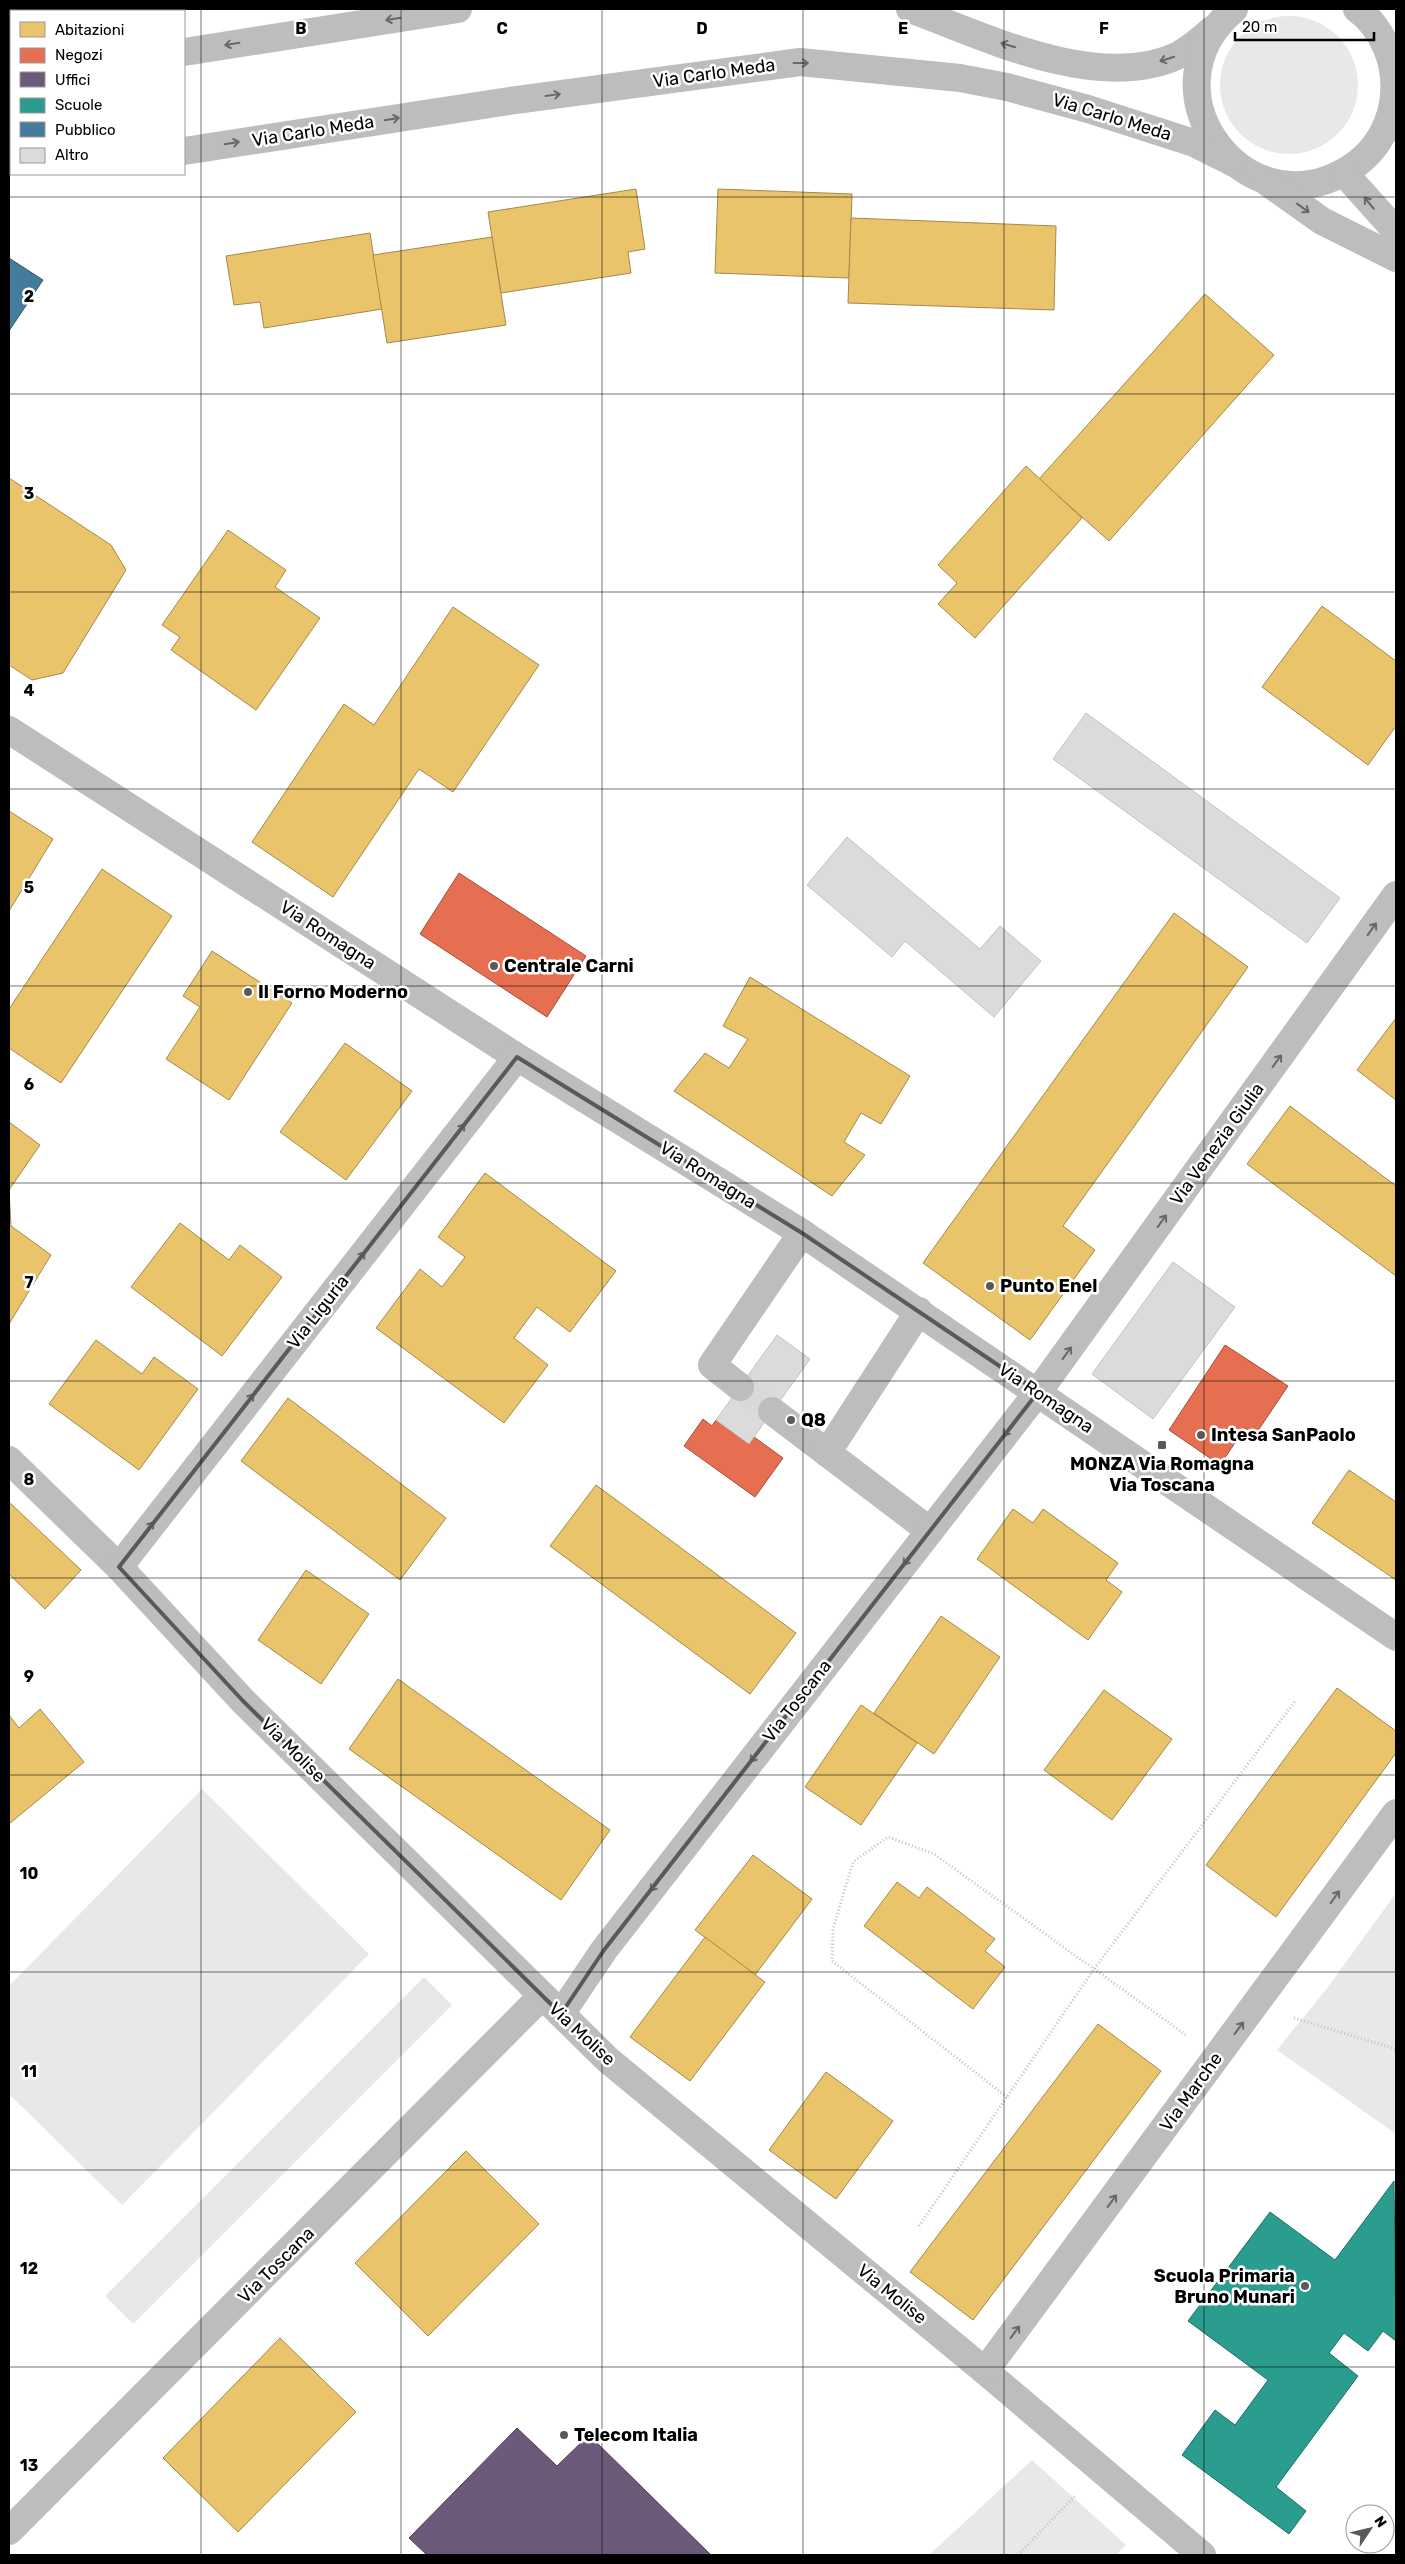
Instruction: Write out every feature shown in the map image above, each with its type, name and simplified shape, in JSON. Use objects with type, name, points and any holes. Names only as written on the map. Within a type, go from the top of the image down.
[{"type":"street","points":[[185,52],[458,9]]},
{"type":"street","name":"Via Carlo Meda","points":[[910,9],[1032,52],[1070,62],[1114,67],[1150,64],[1179,54],[1202,38],[1228,15]]},
{"type":"street","points":[[1357,9],[1377,30],[1393,71]]},
{"type":"street","name":"Via Carlo Meda","points":[[1264,180],[1284,185],[1303,185],[1327,180],[1344,173],[1364,159],[1380,138],[1392,113],[1393,71],[1386,9]]},
{"type":"street","name":"Via Carlo Meda","points":[[1228,15],[1203,52],[1198,74],[1197,92],[1207,130],[1220,150],[1234,163]]},
{"type":"street","name":"Via Carlo Meda","points":[[185,151],[509,101],[800,62],[960,78],[1007,87],[1088,109],[1194,143],[1264,180],[1322,221],[1396,258]]},
{"type":"street","points":[[1344,173],[1396,231]]},
{"type":"street","name":"Via Romagna","points":[[9,730],[517,1057],[802,1233],[1396,1637]]},
{"type":"street","name":"Via Venezia Giulia","points":[[1038,1392],[1396,895]]},
{"type":"street","name":"Via Liguria","points":[[119,1567],[517,1057]]},
{"type":"street","points":[[740,1386],[712,1365],[802,1233]]},
{"type":"street","points":[[827,1453],[919,1311]]},
{"type":"street","name":"Via Toscana","points":[[9,2532],[479,2061],[551,2005],[604,1950],[1038,1392]]},
{"type":"street","points":[[772,1411],[930,1531]]},
{"type":"street","name":"Via Molise","points":[[9,1460],[119,1567],[243,1701],[608,2060],[985,2371],[1202,2555]]},
{"type":"street","name":"Via Marche","points":[[985,2371],[1396,1813]]},
{"type":"path","points":[[919,2226],[1094,1969],[1296,1700]]},
{"type":"path","points":[[1007,2097],[832,1961],[833,1928],[853,1862],[888,1837],[934,1854],[1182,2032]]},
{"type":"path","points":[[1255,2006],[1396,2049]]},
{"type":"path","points":[[1018,2555],[1101,2469]]},
{"type":"highlighted area","points":[[517,1057],[802,1233],[1038,1392],[604,1950],[561,2014],[243,1701],[119,1567]]},
{"type":"shaded area","points":[[1289,16],[1315,22],[1327,28],[1337,37],[1346,47],[1352,59],[1358,85],[1352,111],[1346,123],[1337,133],[1327,142],[1315,148],[1289,154],[1263,148],[1251,142],[1241,133],[1232,123],[1226,111],[1220,85],[1226,59],[1232,47],[1241,37],[1251,28],[1263,22]]},
{"type":"shaded area","points":[[202,1789],[369,1954],[122,2205],[9,2094],[9,1986]]},
{"type":"shaded area","points":[[1396,1893],[1396,2134],[1277,2050],[1328,1987]]},
{"type":"shaded area","points":[[424,1977],[452,2005],[133,2324],[105,2296]]},
{"type":"shaded area","points":[[1032,2460],[1126,2545],[1116,2555],[929,2555]]},
{"type":"building: Abitazioni","points":[[636,189],[645,249],[628,252],[631,273],[501,293],[488,212]]},
{"type":"building: Abitazioni","points":[[718,189],[852,194],[849,278],[715,273]]},
{"type":"building: Abitazioni","points":[[851,218],[1056,226],[1054,310],[848,303]]},
{"type":"building: Abitazioni","points":[[370,233],[382,309],[264,328],[260,302],[234,305],[226,256]]},
{"type":"building: Abitazioni","points":[[492,237],[506,325],[387,343],[373,255]]},
{"type":"building: Abitazioni","points":[[1205,294],[1274,355],[1109,541],[1039,479]]},
{"type":"building: Abitazioni","points":[[1026,466],[1082,518],[975,638],[938,604],[957,583],[938,565]]},
{"type":"building: Abitazioni","points":[[9,478],[111,545],[126,570],[63,673],[32,680],[9,665]]},
{"type":"building: Abitazioni","points":[[228,530],[286,570],[275,587],[320,618],[256,710],[171,650],[180,637],[162,625]]},
{"type":"building: Abitazioni","points":[[1322,606],[1396,661],[1396,726],[1368,765],[1262,687]]},
{"type":"building: Abitazioni","points":[[453,607],[539,665],[453,792],[419,769],[333,897],[252,842],[344,704],[374,725]]},
{"type":"building: Abitazioni","points":[[9,811],[53,839],[9,911]]},
{"type":"building: Abitazioni","points":[[102,869],[172,916],[61,1083],[9,1048],[9,1009]]},
{"type":"building: Abitazioni","points":[[1174,913],[1248,967],[1063,1226],[1095,1250],[1030,1340],[923,1263]]},
{"type":"building: Abitazioni","points":[[212,951],[292,1003],[229,1100],[166,1059],[200,1007],[183,996]]},
{"type":"building: Abitazioni","points":[[750,977],[910,1076],[881,1124],[861,1113],[844,1142],[865,1155],[832,1196],[674,1091],[705,1053],[729,1068],[748,1039],[723,1026]]},
{"type":"building: Abitazioni","points":[[1396,1018],[1396,1100],[1357,1070]]},
{"type":"building: Abitazioni","points":[[345,1043],[412,1091],[346,1180],[280,1132]]},
{"type":"building: Abitazioni","points":[[1290,1106],[1396,1186],[1396,1276],[1247,1164]]},
{"type":"building: Abitazioni","points":[[9,1122],[40,1145],[9,1190]]},
{"type":"building: Abitazioni","points":[[485,1173],[616,1271],[570,1332],[537,1307],[514,1338],[548,1365],[504,1423],[376,1328],[420,1269],[442,1287],[465,1257],[438,1237]]},
{"type":"building: Abitazioni","points":[[9,1190],[11,1226],[51,1255],[9,1324]]},
{"type":"building: Abitazioni","points":[[180,1223],[229,1260],[240,1245],[282,1277],[222,1356],[131,1287]]},
{"type":"building: Abitazioni","points":[[96,1340],[142,1374],[154,1357],[198,1389],[139,1470],[49,1404]]},
{"type":"building: Abitazioni","points":[[288,1398],[446,1518],[400,1580],[241,1461]]},
{"type":"building: Abitazioni","points":[[1349,1470],[1396,1502],[1396,1580],[1312,1523]]},
{"type":"building: Abitazioni","points":[[596,1485],[796,1633],[750,1694],[550,1546]]},
{"type":"building: Abitazioni","points":[[9,1502],[81,1570],[45,1609],[9,1574]]},
{"type":"building: Abitazioni","points":[[1013,1509],[1033,1523],[1043,1509],[1118,1563],[1106,1580],[1122,1592],[1088,1640],[977,1559]]},
{"type":"building: Abitazioni","points":[[306,1570],[369,1614],[321,1684],[258,1640]]},
{"type":"building: Abitazioni","points":[[941,1616],[1000,1657],[934,1754],[874,1713]]},
{"type":"building: Abitazioni","points":[[398,1679],[610,1830],[561,1900],[349,1749]]},
{"type":"building: Abitazioni","points":[[1337,1688],[1396,1731],[1396,1753],[1276,1917],[1206,1865]]},
{"type":"building: Abitazioni","points":[[1104,1690],[1172,1739],[1112,1820],[1044,1770]]},
{"type":"building: Abitazioni","points":[[861,1705],[917,1743],[861,1825],[805,1787]]},
{"type":"building: Abitazioni","points":[[40,1709],[84,1762],[9,1824],[9,1715],[19,1728]]},
{"type":"building: Abitazioni","points":[[753,1855],[812,1899],[755,1975],[695,1930]]},
{"type":"building: Abitazioni","points":[[897,1882],[919,1898],[927,1887],[995,1939],[985,1951],[1005,1967],[973,2009],[864,1926]]},
{"type":"building: Abitazioni","points":[[705,1937],[765,1982],[690,2081],[630,2037]]},
{"type":"building: Abitazioni","points":[[1098,2024],[1161,2071],[973,2320],[910,2272]]},
{"type":"building: Abitazioni","points":[[826,2072],[893,2121],[836,2199],[769,2150]]},
{"type":"building: Abitazioni","points":[[466,2151],[539,2224],[428,2336],[355,2263]]},
{"type":"building: Abitazioni","points":[[280,2338],[356,2412],[238,2532],[163,2458]]},
{"type":"building: Negozi","points":[[459,873],[586,956],[547,1017],[420,934]]},
{"type":"building: Negozi","points":[[1225,1345],[1288,1386],[1255,1435],[1245,1428],[1220,1465],[1169,1430]]},
{"type":"building: Negozi","points":[[703,1419],[712,1426],[716,1420],[749,1444],[754,1437],[783,1458],[755,1497],[684,1446]]},
{"type":"building: Uffici","points":[[517,2428],[557,2466],[589,2435],[711,2555],[427,2555],[409,2538]]},
{"type":"building: Scuole","points":[[1394,2181],[1396,2341],[1383,2331],[1368,2351],[1344,2333],[1329,2353],[1358,2376],[1276,2487],[1306,2511],[1289,2534],[1182,2455],[1215,2410],[1235,2425],[1268,2380],[1188,2321],[1270,2212],[1335,2260]]},
{"type":"building: Pubblico","points":[[9,258],[43,280],[9,331]]},
{"type":"building: Altro","points":[[1086,713],[1340,898],[1307,943],[1053,759]]},
{"type":"building: Altro","points":[[847,837],[980,949],[1000,926],[1041,961],[994,1017],[905,941],[892,957],[807,885]]},
{"type":"building: Altro","points":[[1173,1262],[1235,1307],[1153,1419],[1092,1374]]},
{"type":"building: Altro","points":[[777,1335],[810,1359],[749,1444],[716,1420]]},
{"type":"tunnel","points":[[740,1387],[772,1411]]},
{"type":"place","name":"Centrale Carni","points":[[494,966]]},
{"type":"place","name":"Il Forno Moderno","points":[[248,992]]},
{"type":"place","name":"Punto Enel","points":[[990,1286]]},
{"type":"place","name":"Q8","points":[[791,1420]]},
{"type":"place","name":"Intesa SanPaolo","points":[[1201,1435]]},
{"type":"place","name":"MONZA Via Romagna Via Toscana","points":[[1162,1445]]},
{"type":"place","name":"Scuola Primaria Bruno Munari","points":[[1305,2286]]},
{"type":"place","name":"Telecom Italia","points":[[564,2435]]}]
